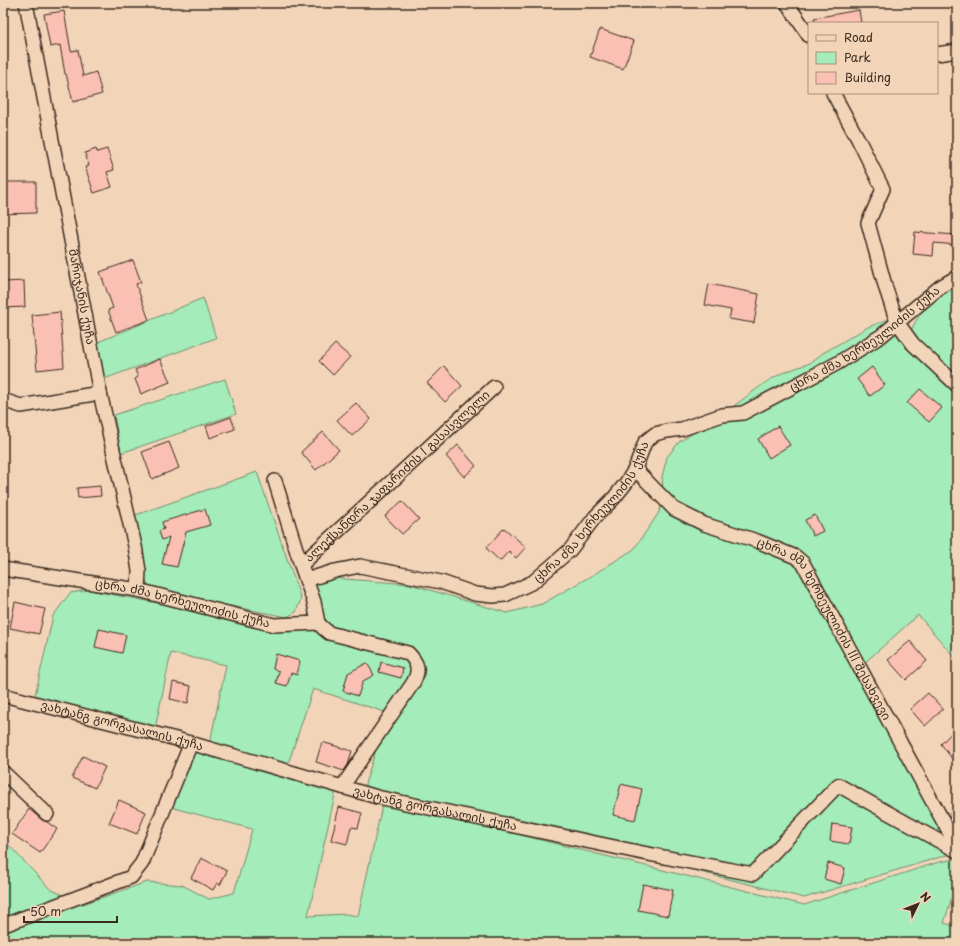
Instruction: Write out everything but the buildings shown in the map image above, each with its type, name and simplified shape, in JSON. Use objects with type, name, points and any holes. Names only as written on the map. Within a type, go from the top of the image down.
[{"type":"street","name":"მარიჯანის ქუჩა","points":[[26,3],[100,394],[135,546],[139,571],[138,590]]},
{"type":"street","points":[[787,3],[808,34]]},
{"type":"street","points":[[938,54],[957,51]]},
{"type":"street","points":[[834,94],[883,189],[868,223],[886,289],[897,322],[913,344],[957,385]]},
{"type":"street","name":"ცხრა ძმა ხერხეულიძის ქუჩა","points":[[306,580],[335,570],[360,566],[441,582],[475,594],[493,596],[505,595],[533,582],[570,550],[595,516],[614,498],[635,469],[645,442],[655,434],[682,429],[722,415],[743,413],[836,364],[880,336],[940,287],[957,277]]},
{"type":"street","name":"ალექსანდრა ჯაფარიძის I გასასვლელი","points":[[301,565],[494,387]]},
{"type":"street","points":[[3,400],[21,406],[100,394]]},
{"type":"street","name":"ცხრა ძმა ხერხეულიძის III შესახვევი","points":[[635,469],[674,509],[704,524],[796,556],[803,563],[957,848]]},
{"type":"street","points":[[275,481],[314,602],[318,623],[329,633],[408,653],[414,659],[418,667],[417,676],[413,683],[342,787]]},
{"type":"street","name":"ცხრა ძმა ხერხეულიძის ქუჩა","points":[[3,569],[138,590],[274,624],[318,623]]},
{"type":"street","name":"ვახტანგ გორგასალის ქუჩა","points":[[3,695],[191,744],[377,797],[643,853],[753,874],[838,786],[957,851]]},
{"type":"street","points":[[7,924],[132,877],[142,863],[191,744]]},
{"type":"street","points":[[3,772],[48,814]]},
{"type":"green space","points":[[957,284],[957,378],[910,332],[924,306]]},
{"type":"green space","points":[[203,298],[216,338],[104,379],[98,342]]},
{"type":"green space","points":[[887,320],[907,349],[957,396],[957,660],[918,615],[862,665],[805,560],[677,506],[663,492],[662,477],[667,457],[679,442],[722,415],[766,382],[782,373],[810,363],[823,353],[868,327]]},
{"type":"green space","points":[[225,379],[236,414],[121,453],[114,415]]},
{"type":"green space","points":[[257,472],[301,599],[296,612],[287,617],[148,590],[133,516]]},
{"type":"green space","points":[[662,504],[793,561],[800,566],[957,852],[804,898],[364,787],[388,713],[313,689],[288,764],[210,743],[226,665],[171,653],[155,729],[34,700],[53,616],[70,593],[89,590],[279,626],[294,625],[308,615],[313,607],[306,576],[410,584],[507,613],[542,604],[634,549],[658,514]]},
{"type":"green space","points":[[193,749],[336,790],[308,916],[345,914],[358,916],[383,801],[804,905],[939,862],[956,859],[957,880],[944,923],[957,927],[957,943],[3,943],[3,839],[50,889],[83,904],[147,882],[182,885],[209,899],[234,893],[252,829],[170,807]]},
{"type":"green space","points":[[957,807],[957,836],[948,815]]}]
